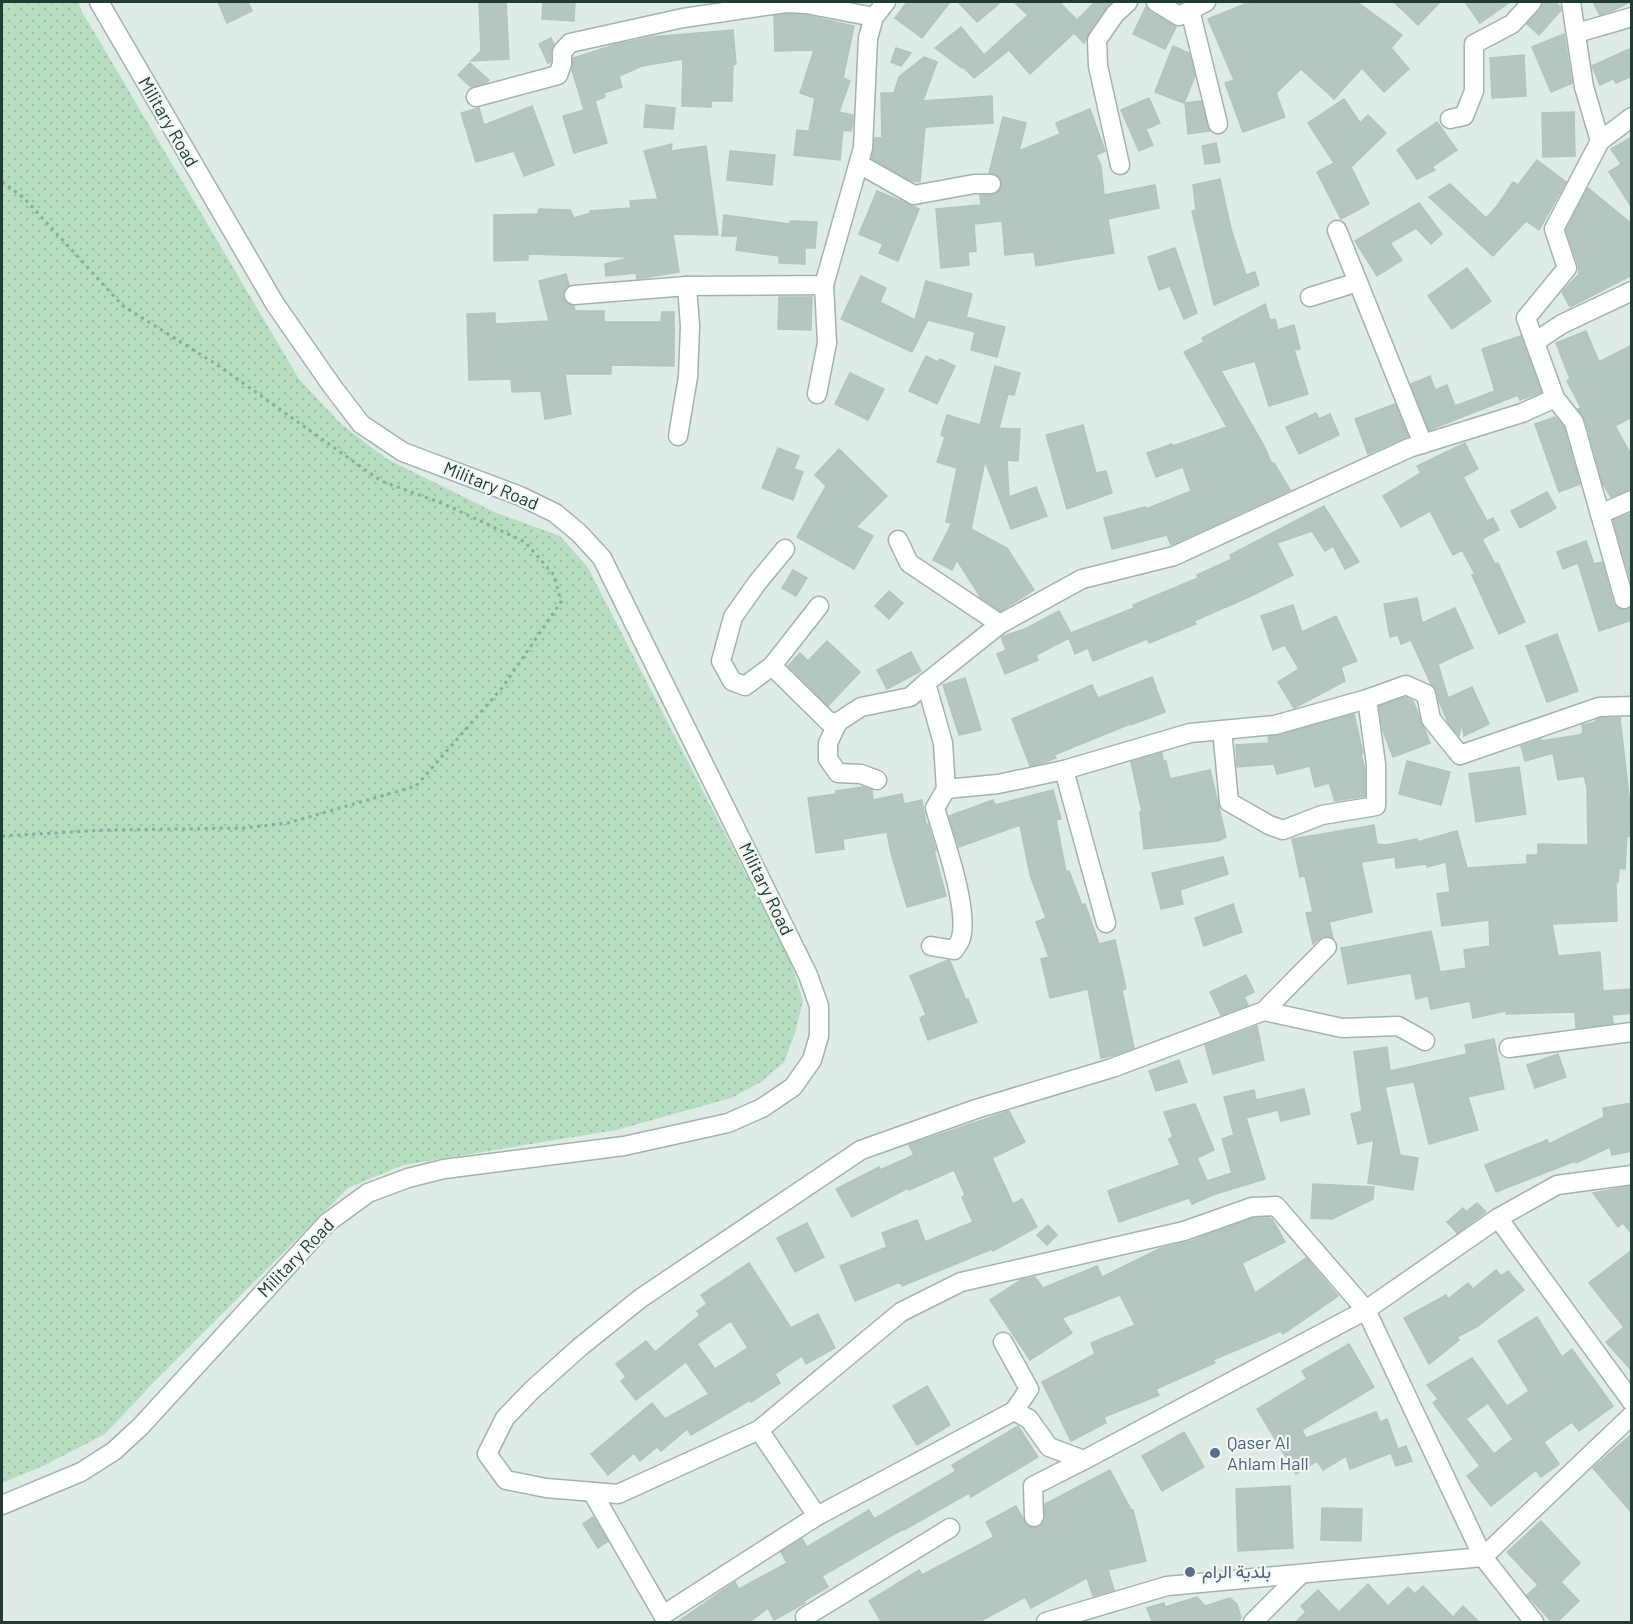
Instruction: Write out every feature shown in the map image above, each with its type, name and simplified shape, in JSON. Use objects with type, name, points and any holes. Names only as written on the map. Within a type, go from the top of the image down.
[{"type":"street","name":"Military Road","points":[[2,1505],[81,1472],[114,1450],[141,1426],[327,1223],[368,1194],[408,1178],[444,1169],[624,1146],[728,1123],[762,1108],[792,1087],[812,1060],[819,1036],[819,1006],[808,975],[602,558],[579,532],[555,513],[520,496],[404,452],[361,424],[275,304],[99,2]]},
{"type":"street","points":[[817,394],[827,343],[824,285],[863,148],[868,38],[874,17],[886,2]]},
{"type":"street","points":[[1120,165],[1098,66],[1097,40],[1114,14],[1128,2]]},
{"type":"street","points":[[1156,2],[1179,16],[1198,6],[1218,124]]},
{"type":"street","points":[[1450,119],[1464,116],[1474,91],[1474,44],[1512,24],[1533,2]]},
{"type":"street","points":[[1571,2],[1584,87],[1600,141]]},
{"type":"street","points":[[476,97],[558,75],[562,64],[562,52],[570,43],[684,18],[786,3],[806,4],[874,17]]},
{"type":"street","points":[[1577,33],[1632,17]]},
{"type":"street","points":[[1624,599],[1574,422],[1555,398],[1526,318],[1567,268],[1554,229],[1600,141],[1632,117]]},
{"type":"street","points":[[860,164],[914,195],[974,184],[991,184]]},
{"type":"street","points":[[1336,230],[1423,444]]},
{"type":"street","points":[[1310,297],[1358,282]]},
{"type":"street","points":[[574,295],[687,286],[824,285]]},
{"type":"street","points":[[678,436],[688,377],[690,326],[687,286]]},
{"type":"street","points":[[1535,342],[1562,324],[1632,291]]},
{"type":"street","points":[[877,780],[861,774],[838,773],[828,759],[828,743],[838,722],[861,707],[910,697],[1000,624],[1082,579],[1174,556],[1409,448],[1522,413],[1555,398]]},
{"type":"street","points":[[1600,514],[1632,500]]},
{"type":"street","points":[[898,540],[909,563],[1000,624]]},
{"type":"street","points":[[785,549],[733,617],[721,661],[732,681],[745,686],[772,666],[819,606]]},
{"type":"street","points":[[772,666],[829,722],[838,722]]},
{"type":"street","points":[[926,682],[943,743],[946,789],[936,808],[957,885],[962,917],[961,938],[954,950],[931,946]]},
{"type":"street","points":[[946,789],[998,784],[1064,770],[1190,733],[1275,725],[1367,699],[1406,685],[1426,694],[1431,719],[1461,755],[1599,707],[1632,706]]},
{"type":"street","points":[[1222,730],[1229,802],[1269,825],[1283,830],[1322,816],[1376,806],[1376,764],[1367,699]]},
{"type":"street","points":[[1064,770],[1106,923]]},
{"type":"street","points":[[1327,947],[1264,1011],[1112,1068],[976,1109],[861,1150],[640,1298],[532,1390],[505,1418],[487,1454],[506,1480],[546,1488],[618,1494],[759,1430],[902,1312],[961,1282],[1184,1231],[1252,1207],[1276,1206],[1366,1310],[1483,1557],[1534,1623]]},
{"type":"street","points":[[1264,1011],[1342,1028],[1398,1026],[1425,1041]]},
{"type":"street","points":[[1509,1048],[1632,1032]]},
{"type":"street","points":[[1034,1517],[1033,1486],[1366,1310],[1498,1218],[1557,1185],[1632,1175]]},
{"type":"street","points":[[1498,1218],[1632,1402]]},
{"type":"street","points":[[592,1492],[663,1615],[817,1516],[1014,1411],[1029,1389],[1003,1341]]},
{"type":"street","points":[[1014,1411],[1029,1419],[1049,1447],[1084,1460]]},
{"type":"street","points":[[1046,1623],[1167,1586],[1483,1557],[1632,1415]]},
{"type":"street","points":[[759,1430],[817,1516]]},
{"type":"street","points":[[803,1621],[950,1528]]},
{"type":"street","points":[[1253,1623],[1300,1575]]},
{"type":"path","points":[[2,182],[24,198],[123,306],[216,364],[381,481],[444,504],[525,542],[554,575],[561,602],[502,688],[416,786],[288,823],[245,828],[106,830],[2,836]]},
{"type":"green space","points":[[2,2],[78,2],[299,379],[342,425],[387,459],[494,512],[560,536],[587,566],[790,960],[803,1001],[795,1033],[784,1062],[761,1082],[731,1098],[616,1130],[403,1165],[348,1188],[105,1434],[45,1465],[2,1483]]},
{"type":"building","points":[[218,2],[248,2],[252,11],[227,23]]},
{"type":"building","points":[[479,2],[506,2],[509,59],[471,61],[481,51]]},
{"type":"building","points":[[543,2],[575,2],[574,21],[542,19]]},
{"type":"building","points":[[907,2],[950,2],[922,38],[895,18]]},
{"type":"building","points":[[958,2],[1001,2],[977,22]]},
{"type":"building","points":[[1014,2],[1059,2],[1077,20],[1095,2],[1112,2],[1094,24],[1084,43],[1074,33],[1030,74],[1009,50],[974,78],[963,67],[935,48],[961,27],[984,55],[1028,15]]},
{"type":"building","points":[[1250,2],[1357,2],[1402,35],[1391,48],[1409,69],[1384,92],[1362,68],[1334,99],[1301,69],[1276,93],[1285,117],[1243,132],[1225,83],[1234,80],[1208,19]]},
{"type":"building","points":[[1394,2],[1440,2],[1418,25]]},
{"type":"building","points":[[1465,2],[1510,2],[1480,23]]},
{"type":"building","points":[[1543,2],[1555,2],[1561,10],[1539,35],[1527,24],[1541,9]]},
{"type":"building","points":[[1593,2],[1630,2],[1600,15]]},
{"type":"building","points":[[1146,7],[1150,12],[1176,27],[1165,49],[1133,34]]},
{"type":"building","points":[[805,15],[854,26],[843,78],[850,81],[839,112],[853,115],[853,122],[851,131],[843,130],[840,160],[794,155],[797,130],[809,131],[815,98],[800,93],[814,50],[775,51],[774,16]]},
{"type":"building","points":[[733,30],[736,64],[733,65],[732,101],[711,101],[711,107],[682,106],[683,59],[642,66],[619,76],[622,87],[604,93],[605,97],[595,101],[607,143],[574,153],[563,116],[584,110],[572,70],[573,58],[614,45],[651,37]]},
{"type":"building","points":[[1564,34],[1572,83],[1551,92],[1532,47]]},
{"type":"building","points":[[551,38],[554,44],[551,51],[551,62],[548,63],[539,44]]},
{"type":"building","points":[[1173,46],[1189,53],[1195,76],[1184,103],[1155,92]]},
{"type":"building","points":[[896,48],[911,53],[901,66],[891,62]]},
{"type":"building","points":[[1632,48],[1632,76],[1616,83],[1613,79],[1600,85],[1592,66]]},
{"type":"building","points":[[1524,55],[1526,96],[1492,98],[1490,58]]},
{"type":"building","points":[[924,57],[937,62],[921,101],[992,96],[993,123],[925,127],[920,182],[912,181],[872,159],[875,138],[882,138],[881,93],[894,93],[899,77]]},
{"type":"building","points":[[470,63],[489,80],[486,83],[471,87],[458,75]]},
{"type":"building","points":[[1149,98],[1160,123],[1146,129],[1153,145],[1139,151],[1121,110]]},
{"type":"building","points":[[1344,99],[1360,123],[1368,115],[1386,133],[1351,167],[1369,204],[1341,219],[1317,172],[1334,163],[1308,123]]},
{"type":"building","points":[[1201,101],[1210,131],[1188,134],[1185,103]]},
{"type":"building","points":[[646,105],[675,108],[673,129],[644,127]]},
{"type":"building","points":[[532,106],[554,165],[524,176],[514,151],[476,162],[461,113],[479,108],[484,125]]},
{"type":"building","points":[[1090,109],[1105,151],[1096,155],[1101,166],[1104,195],[1155,185],[1159,208],[1108,219],[1114,253],[1036,266],[1034,252],[1005,255],[1002,221],[974,224],[976,251],[968,252],[969,265],[941,268],[936,209],[981,205],[980,195],[992,195],[1000,190],[1002,185],[1000,178],[996,174],[989,173],[1003,117],[1026,123],[1019,151],[1060,134],[1056,123]]},
{"type":"building","points":[[1574,112],[1575,156],[1543,157],[1542,113]]},
{"type":"building","points":[[1437,122],[1457,150],[1432,167],[1435,170],[1417,179],[1397,150]]},
{"type":"building","points":[[1632,137],[1632,208],[1609,172],[1621,164],[1611,149]]},
{"type":"building","points":[[1216,143],[1220,162],[1205,164],[1202,146]]},
{"type":"building","points":[[672,144],[671,151],[706,146],[718,235],[673,234],[679,272],[637,279],[636,273],[606,276],[605,264],[631,257],[528,254],[528,260],[494,261],[494,215],[538,214],[539,209],[570,210],[574,218],[591,213],[590,211],[631,208],[630,201],[658,199],[644,151]]},
{"type":"building","points":[[730,151],[775,155],[772,185],[727,180]]},
{"type":"building","points":[[1537,160],[1566,182],[1539,230],[1526,221],[1493,256],[1429,197],[1450,184],[1486,218],[1513,182],[1518,185]]},
{"type":"building","points":[[1220,179],[1231,229],[1246,275],[1255,272],[1259,285],[1214,305],[1192,211],[1196,210],[1193,185]]},
{"type":"building","points":[[1588,188],[1632,224],[1632,275],[1570,307],[1562,292],[1579,274],[1578,264],[1566,230]]},
{"type":"building","points":[[877,191],[919,209],[898,261],[879,253],[883,244],[859,234]]},
{"type":"building","points":[[1419,203],[1442,234],[1431,244],[1416,228],[1390,243],[1402,260],[1377,276],[1355,241]]},
{"type":"building","points":[[724,215],[790,224],[790,221],[817,222],[815,248],[805,248],[805,264],[779,263],[779,256],[736,250],[738,236],[722,236]]},
{"type":"building","points":[[1175,248],[1197,313],[1184,319],[1170,286],[1159,290],[1148,257]]},
{"type":"building","points":[[1467,268],[1491,301],[1452,329],[1428,296]]},
{"type":"building","points":[[566,274],[569,285],[564,291],[565,302],[574,306],[575,311],[604,311],[604,322],[661,322],[662,312],[674,312],[674,366],[611,365],[611,374],[565,374],[571,414],[545,419],[541,391],[512,392],[511,379],[469,380],[467,314],[495,313],[495,324],[549,321],[539,281]]},
{"type":"building","points":[[861,276],[886,288],[880,302],[915,320],[926,281],[972,294],[966,317],[1005,327],[997,357],[971,350],[975,332],[928,320],[912,352],[841,319]]},
{"type":"building","points":[[779,297],[812,297],[811,330],[778,329]]},
{"type":"building","points":[[1265,304],[1270,320],[1275,319],[1278,330],[1294,325],[1300,349],[1294,350],[1308,394],[1269,406],[1255,361],[1221,371],[1272,464],[1274,463],[1290,490],[1171,545],[1167,535],[1112,549],[1104,518],[1145,507],[1146,509],[1191,491],[1183,467],[1156,477],[1147,453],[1227,427],[1184,352],[1204,342],[1202,338]]},
{"type":"building","points":[[1586,331],[1599,362],[1632,345],[1632,417],[1615,426],[1632,456],[1632,489],[1611,497],[1603,484],[1585,419],[1578,409],[1581,408],[1567,381],[1570,379],[1556,343]]},
{"type":"building","points":[[1521,336],[1541,392],[1520,400],[1518,395],[1429,430],[1411,384],[1430,376],[1435,390],[1447,385],[1455,406],[1495,391],[1482,349]]},
{"type":"building","points":[[926,356],[955,366],[937,404],[909,391]]},
{"type":"building","points":[[995,366],[1020,373],[1014,395],[1008,394],[999,428],[1020,429],[1018,461],[1007,460],[1009,497],[1036,487],[1047,516],[1011,529],[985,461],[971,529],[1007,548],[1034,590],[1001,611],[981,598],[957,560],[952,570],[933,560],[952,523],[946,522],[957,468],[937,462],[945,437],[941,435],[947,415],[980,425]]},
{"type":"building","points":[[850,373],[884,389],[868,420],[835,404]]},
{"type":"building","points":[[1395,404],[1408,436],[1368,454],[1355,419]]},
{"type":"building","points":[[1316,413],[1319,419],[1330,414],[1339,435],[1299,454],[1286,427]]},
{"type":"building","points":[[1555,417],[1564,427],[1580,484],[1559,492],[1535,424]]},
{"type":"building","points":[[1083,425],[1096,473],[1106,471],[1112,493],[1067,509],[1046,435]]},
{"type":"building","points":[[1465,443],[1478,469],[1463,477],[1487,521],[1493,518],[1499,530],[1482,539],[1495,564],[1498,563],[1525,622],[1499,634],[1472,575],[1475,574],[1462,550],[1453,555],[1430,511],[1401,527],[1383,496],[1421,473],[1417,466]]},
{"type":"building","points":[[778,448],[799,456],[794,469],[803,472],[793,500],[762,488]]},
{"type":"building","points":[[839,449],[887,496],[856,527],[873,536],[854,569],[797,537],[826,486],[815,475]]},
{"type":"building","points":[[1547,492],[1556,508],[1520,528],[1511,511]]},
{"type":"building","points":[[1324,506],[1359,562],[1345,569],[1333,546],[1325,551],[1312,531],[1277,543],[1293,575],[1194,621],[1196,624],[1149,643],[1147,639],[1093,661],[1088,648],[1075,654],[1069,638],[1036,655],[1038,660],[1005,674],[997,654],[1006,650],[1001,637],[1025,629],[1059,611],[1071,633],[1134,608],[1133,605],[1198,578],[1197,575],[1232,559],[1230,555]]},
{"type":"building","points":[[1632,513],[1632,584],[1613,520]]},
{"type":"building","points":[[1586,541],[1594,564],[1602,562],[1613,603],[1621,610],[1632,607],[1632,620],[1599,631],[1578,563],[1563,569],[1557,552]]},
{"type":"building","points":[[793,570],[807,578],[796,596],[782,588]]},
{"type":"building","points":[[889,591],[903,603],[889,619],[875,606]]},
{"type":"building","points":[[1417,598],[1422,623],[1455,608],[1473,648],[1438,664],[1448,698],[1472,687],[1489,724],[1464,736],[1462,724],[1459,736],[1449,724],[1437,691],[1431,684],[1411,640],[1401,644],[1398,635],[1390,637],[1384,604]]},
{"type":"building","points":[[1293,605],[1302,632],[1336,616],[1357,661],[1341,667],[1345,681],[1294,708],[1278,682],[1299,669],[1285,645],[1273,650],[1261,616]]},
{"type":"building","points":[[1557,634],[1578,691],[1547,702],[1526,646]]},
{"type":"building","points":[[827,641],[860,672],[828,706],[788,666],[800,653],[808,661]]},
{"type":"building","points":[[911,652],[921,671],[887,689],[877,670]]},
{"type":"building","points":[[1152,677],[1165,712],[1054,755],[1056,758],[1046,762],[1030,766],[1012,719],[1092,685],[1098,698]]},
{"type":"building","points":[[965,678],[981,730],[959,735],[943,685]]},
{"type":"building","points":[[1406,697],[1413,701],[1430,743],[1393,757],[1383,731],[1379,706]]},
{"type":"building","points":[[1354,714],[1363,753],[1361,754],[1365,769],[1365,796],[1335,801],[1329,783],[1315,787],[1310,766],[1277,774],[1274,764],[1237,767],[1236,745],[1269,743],[1268,737]]},
{"type":"building","points":[[1601,718],[1620,718],[1630,805],[1631,836],[1627,836],[1625,869],[1619,868],[1618,882],[1616,882],[1617,921],[1552,924],[1558,956],[1600,952],[1603,991],[1632,989],[1632,1013],[1612,1015],[1613,1023],[1576,1028],[1575,1012],[1506,1014],[1506,1011],[1473,1018],[1470,1001],[1431,1009],[1428,996],[1416,999],[1411,973],[1348,984],[1341,948],[1431,931],[1440,972],[1466,968],[1464,950],[1490,946],[1489,920],[1442,926],[1437,894],[1450,892],[1446,862],[1427,867],[1427,864],[1396,868],[1395,857],[1361,862],[1372,912],[1329,922],[1333,938],[1323,936],[1313,944],[1306,913],[1313,912],[1305,876],[1300,877],[1292,839],[1374,825],[1377,844],[1386,845],[1417,839],[1417,842],[1457,831],[1467,868],[1527,864],[1527,855],[1538,855],[1538,844],[1588,845],[1587,788],[1584,776],[1558,780],[1553,753],[1525,761],[1521,746],[1541,739],[1541,741],[1579,735],[1583,733],[1582,725],[1596,722]]},
{"type":"building","points":[[1162,753],[1170,779],[1210,770],[1226,837],[1218,841],[1144,849],[1140,812],[1142,812],[1131,762]]},
{"type":"building","points":[[1407,761],[1450,772],[1441,805],[1399,794]]},
{"type":"building","points":[[1519,767],[1526,814],[1476,822],[1469,774]]},
{"type":"building","points":[[863,787],[872,790],[873,800],[902,794],[904,804],[922,800],[926,824],[928,824],[936,851],[934,851],[946,896],[907,907],[887,832],[843,839],[844,849],[816,853],[808,798]]},
{"type":"building","points":[[1053,790],[1061,819],[1056,820],[1066,872],[1069,871],[1082,905],[1085,904],[1099,944],[1115,940],[1126,989],[1122,990],[1134,1048],[1101,1058],[1088,989],[1050,998],[1041,959],[1049,957],[1036,922],[1046,918],[1030,875],[1020,825],[959,847],[949,816],[993,800],[995,805]]},
{"type":"building","points":[[1223,857],[1228,874],[1180,890],[1183,904],[1161,909],[1152,873]]},
{"type":"building","points":[[1233,904],[1242,932],[1204,946],[1195,918]]},
{"type":"building","points":[[948,960],[977,1022],[928,1040],[920,1018],[926,1015],[910,976]]},
{"type":"building","points":[[1246,975],[1254,992],[1244,997],[1248,1005],[1221,1015],[1210,992]]},
{"type":"building","points":[[1257,1026],[1264,1060],[1213,1074],[1205,1045]]},
{"type":"building","points":[[1494,1039],[1504,1089],[1468,1097],[1478,1130],[1429,1144],[1414,1082],[1385,1087],[1400,1155],[1418,1158],[1413,1190],[1368,1183],[1374,1140],[1358,1144],[1351,1114],[1362,1111],[1354,1052],[1387,1047],[1390,1071],[1467,1054],[1465,1045]]},
{"type":"building","points":[[1558,1054],[1566,1077],[1535,1088],[1527,1065]]},
{"type":"building","points":[[1179,1060],[1187,1082],[1156,1091],[1149,1071]]},
{"type":"building","points":[[1304,1089],[1310,1114],[1281,1121],[1278,1110],[1246,1118],[1265,1179],[1215,1194],[1192,1204],[1189,1198],[1119,1222],[1108,1191],[1180,1165],[1169,1139],[1173,1137],[1164,1112],[1195,1104],[1214,1150],[1197,1158],[1207,1181],[1232,1173],[1222,1139],[1234,1135],[1224,1097],[1254,1090],[1256,1100]]},
{"type":"building","points":[[1632,1103],[1632,1151],[1612,1155],[1610,1147],[1576,1163],[1575,1161],[1496,1192],[1485,1165],[1547,1140],[1549,1144],[1604,1117],[1603,1108]]},
{"type":"building","points":[[1009,1111],[1025,1142],[992,1158],[1013,1204],[1022,1199],[1037,1227],[993,1251],[992,1249],[902,1286],[900,1282],[855,1301],[840,1266],[887,1247],[882,1233],[917,1220],[925,1242],[973,1222],[954,1170],[909,1190],[908,1188],[852,1217],[836,1189],[879,1167],[880,1170],[914,1155],[909,1145]]},
{"type":"building","points":[[1313,1184],[1374,1187],[1373,1199],[1332,1219],[1311,1218]]},
{"type":"building","points":[[1632,1186],[1632,1234],[1623,1223],[1618,1227],[1593,1193]]},
{"type":"building","points":[[1477,1203],[1486,1212],[1457,1233],[1447,1222],[1463,1208],[1466,1212]]},
{"type":"building","points":[[1254,1218],[1272,1219],[1285,1242],[1242,1263],[1255,1293],[1306,1258],[1338,1296],[1283,1334],[1281,1331],[1213,1360],[1215,1363],[1156,1389],[1159,1395],[1104,1417],[1106,1423],[1071,1441],[1042,1382],[1095,1354],[1091,1343],[1135,1325],[1120,1295],[1062,1318],[1072,1333],[1030,1360],[990,1300],[1021,1280],[1035,1277],[1043,1288],[1097,1266],[1102,1277],[1161,1248],[1188,1242]]},
{"type":"building","points":[[807,1223],[824,1257],[795,1272],[777,1238]]},
{"type":"building","points":[[1048,1225],[1057,1235],[1047,1245],[1037,1235]]},
{"type":"building","points":[[1632,1250],[1632,1371],[1606,1342],[1624,1327],[1589,1283]]},
{"type":"building","points":[[749,1263],[791,1328],[818,1314],[835,1348],[806,1364],[802,1356],[775,1374],[780,1383],[751,1402],[750,1400],[691,1435],[687,1429],[661,1451],[657,1447],[640,1461],[634,1453],[608,1475],[591,1454],[652,1403],[665,1419],[709,1394],[686,1362],[636,1400],[621,1381],[626,1377],[616,1364],[646,1341],[655,1352],[700,1315],[697,1311],[707,1304],[701,1295]],"holes":[[[731,1321],[748,1348],[715,1369],[697,1344]]]},
{"type":"building","points":[[1496,1270],[1501,1276],[1508,1271],[1524,1290],[1478,1326],[1457,1337],[1459,1340],[1429,1364],[1404,1318],[1446,1295],[1448,1299],[1468,1283],[1473,1289]]},
{"type":"building","points":[[1537,1317],[1562,1357],[1572,1349],[1613,1406],[1579,1431],[1572,1422],[1544,1442],[1559,1464],[1541,1477],[1536,1470],[1491,1506],[1467,1476],[1480,1466],[1433,1403],[1438,1399],[1427,1385],[1472,1358],[1507,1406],[1529,1391],[1498,1341]],"holes":[[[1488,1403],[1513,1439],[1494,1454],[1466,1419]]]},
{"type":"building","points":[[1349,1344],[1374,1387],[1302,1430],[1306,1438],[1376,1412],[1380,1422],[1387,1419],[1398,1449],[1406,1446],[1412,1461],[1396,1466],[1391,1453],[1350,1469],[1346,1456],[1323,1470],[1317,1461],[1296,1474],[1257,1409],[1307,1379],[1302,1371]]},
{"type":"building","points":[[927,1386],[950,1425],[917,1445],[893,1406]]},
{"type":"building","points":[[1018,1426],[1038,1457],[971,1497],[969,1493],[822,1576],[828,1587],[804,1601],[805,1603],[774,1620],[768,1608],[748,1623],[676,1623],[735,1582],[739,1589],[787,1563],[781,1552],[802,1539],[807,1547],[869,1510],[874,1519],[956,1471],[952,1465]]},
{"type":"building","points":[[1184,1432],[1204,1467],[1162,1491],[1142,1456]]},
{"type":"building","points":[[1632,1434],[1632,1513],[1593,1468]]},
{"type":"building","points":[[1110,1470],[1133,1510],[1146,1561],[1108,1570],[1114,1590],[1093,1596],[1087,1578],[1031,1608],[1025,1597],[977,1623],[882,1623],[869,1601],[919,1570],[922,1575],[994,1537],[986,1522],[1016,1506],[1028,1527],[1039,1527],[1044,1522],[1045,1504]]},
{"type":"building","points":[[1290,1486],[1293,1548],[1238,1551],[1236,1489]]},
{"type":"building","points":[[1322,1508],[1362,1509],[1361,1541],[1321,1540]]},
{"type":"building","points":[[593,1517],[608,1541],[598,1548],[583,1524]]},
{"type":"building","points":[[1541,1521],[1580,1563],[1561,1582],[1579,1601],[1556,1623],[1553,1623],[1527,1595],[1538,1585],[1507,1552]]},
{"type":"building","points":[[1368,1584],[1388,1606],[1408,1587],[1415,1594],[1423,1586],[1453,1617],[1463,1606],[1480,1623],[1295,1623],[1306,1612],[1301,1606],[1318,1590],[1339,1612]]},
{"type":"building","points":[[1197,1597],[1205,1606],[1230,1598],[1237,1604],[1241,1618],[1236,1623],[1154,1623],[1147,1608],[1164,1603],[1165,1607]]},
{"type":"place","name":"Qaser Al Ahlam Hall","points":[[1215,1453]]},
{"type":"place","name":"بلدية الرام","points":[[1190,1572]]}]
